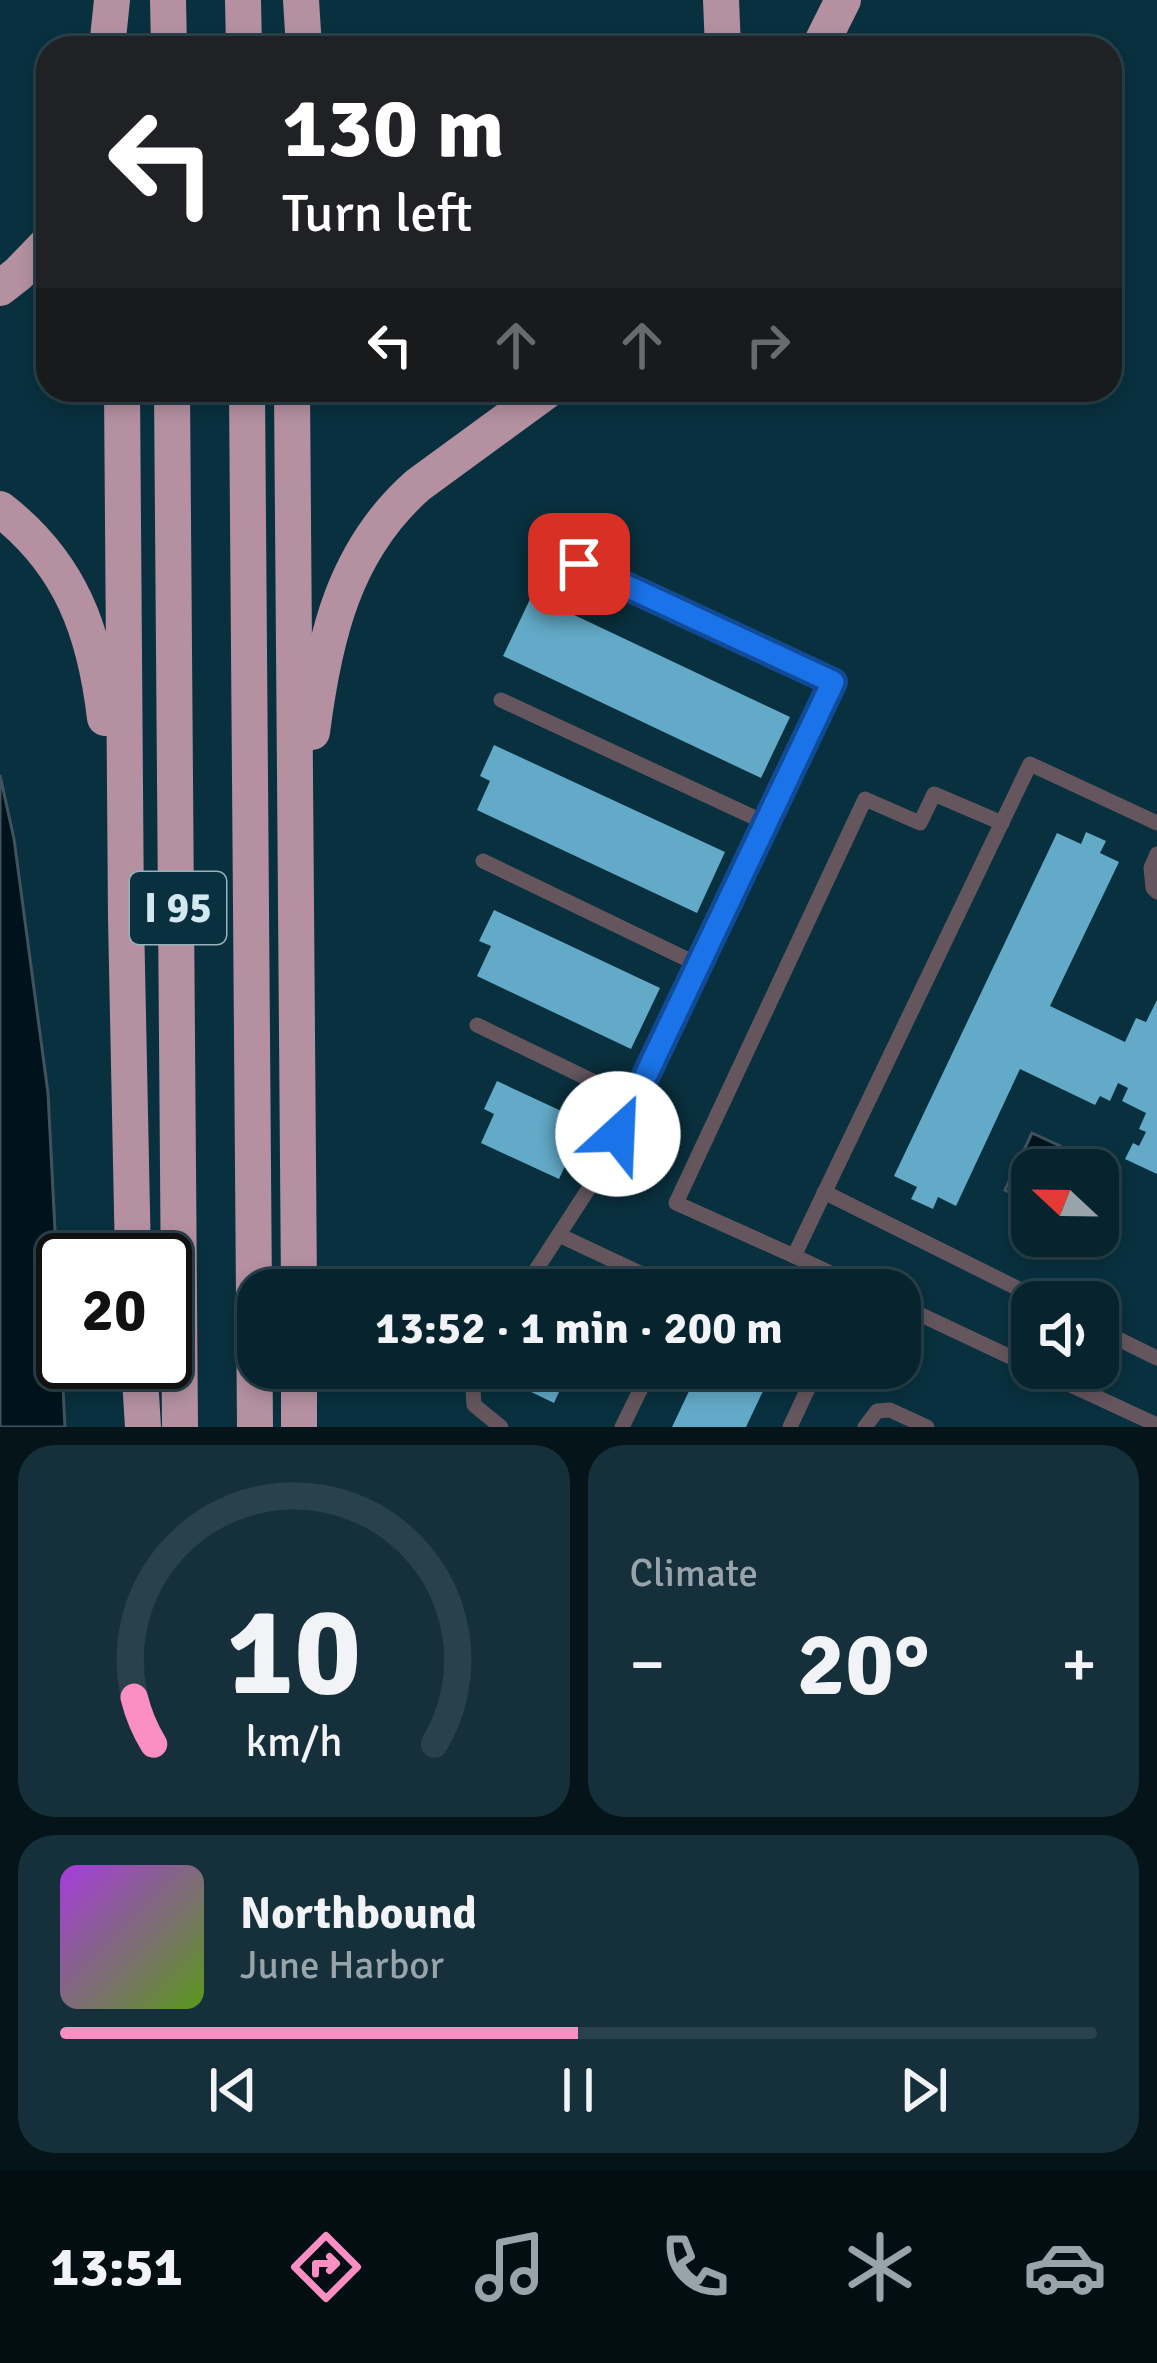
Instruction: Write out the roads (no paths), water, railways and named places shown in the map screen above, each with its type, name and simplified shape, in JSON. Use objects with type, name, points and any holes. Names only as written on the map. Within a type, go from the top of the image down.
[{"type":"highway","points":[[108,36],[116,0]]},
{"type":"highway","points":[[116,0],[118,36]]},
{"type":"highway","points":[[168,0],[169,36]]},
{"type":"highway","points":[[244,0],[244,36]]},
{"type":"highway","points":[[291,36],[296,0]]},
{"type":"highway","points":[[296,0],[302,36]]},
{"type":"highway","points":[[721,0],[722,36]]},
{"type":"highway","points":[[824,36],[843,0]]},
{"type":"highway","points":[[0,288],[36,256]]},
{"type":"highway","points":[[122,402],[133,1233]]},
{"type":"highway","name":"I 95","points":[[172,402],[180,1427]]},
{"type":"highway","name":"I 95","points":[[247,402],[255,1427]]},
{"type":"highway","points":[[292,402],[299,1269]]},
{"type":"highway","points":[[297,891],[317,698],[333,619],[347,579],[370,538],[401,500],[531,402]]},
{"type":"highway","points":[[0,509],[51,561],[90,633],[126,859]]},
{"type":"highway","points":[[141,1389],[143,1427]]},
{"type":"highway","points":[[299,1389],[299,1427]]},
{"type":"lane","points":[[537,1269],[602,1168],[833,682],[579,564]]},
{"type":"lane","points":[[501,700],[766,823]]},
{"type":"lane","points":[[794,1256],[1030,764],[1157,824]]},
{"type":"lane","points":[[822,1269],[676,1203],[865,799],[920,823],[934,794],[1002,823]]},
{"type":"lane","points":[[1157,854],[1151,868],[1157,892]]},
{"type":"lane","points":[[483,860],[699,964]]},
{"type":"lane","points":[[477,1025],[634,1101]]},
{"type":"lane","points":[[824,1192],[1011,1285]]},
{"type":"lane","points":[[559,1235],[631,1269]]},
{"type":"lane","points":[[921,1315],[1011,1357]]},
{"type":"lane","points":[[1119,1339],[1157,1358]]},
{"type":"lane","points":[[472,1389],[473,1405],[501,1427]]},
{"type":"lane","points":[[622,1427],[641,1389]]},
{"type":"lane","points":[[790,1427],[808,1389]]},
{"type":"lane","points":[[1080,1389],[1157,1425]]},
{"type":"lane","points":[[866,1427],[877,1411],[890,1410],[927,1427]]},
{"type":"water","points":[[0,775],[14,839],[48,1093],[55,1233],[36,1233],[36,1389],[63,1389],[65,1427],[0,1427]]},
{"type":"water","points":[[1032,1133],[1060,1146],[1059,1149],[1024,1149]]}]
